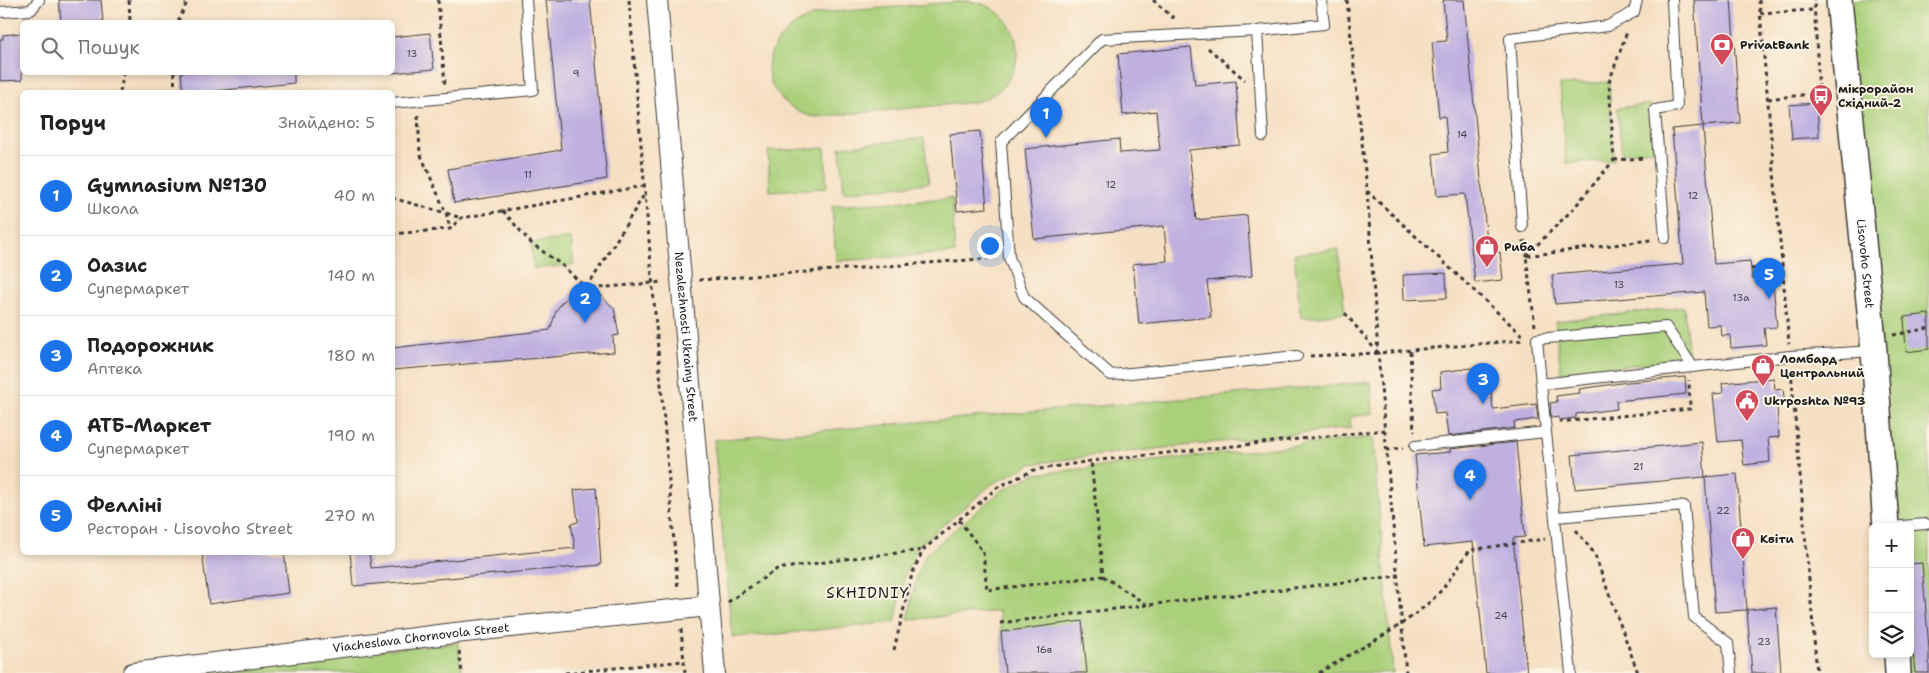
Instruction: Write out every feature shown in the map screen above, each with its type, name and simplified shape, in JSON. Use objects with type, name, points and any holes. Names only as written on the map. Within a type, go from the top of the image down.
[{"type":"street","name":"Nezalezhnosti Ukrainy Street","points":[[657,0],[680,281],[717,605],[715,673]]},
{"type":"street","name":"Lisovoho Street","points":[[1839,0],[1873,346],[1886,523]]},
{"type":"street","name":"Viacheslava Chornovola Street","points":[[133,673],[717,605]]},
{"type":"street","points":[[1897,658],[1898,673]]},
{"type":"lane","points":[[0,12],[31,10],[39,0]]},
{"type":"lane","points":[[395,103],[533,90],[526,0]]},
{"type":"lane","points":[[1297,356],[1111,375],[1024,297],[1009,257],[1001,142],[1102,39],[1257,31],[1324,24],[1321,0]]},
{"type":"lane","points":[[1522,227],[1510,38],[1608,26],[1634,12],[1637,0]]},
{"type":"lane","points":[[1665,238],[1655,110],[1677,106],[1672,0]]},
{"type":"lane","points":[[1257,31],[1263,136]]},
{"type":"lane","points":[[1571,673],[1558,538],[1560,516],[1546,428],[1537,339],[1666,327],[1691,372]]},
{"type":"lane","points":[[1541,384],[1691,372],[1790,356],[1873,346]]},
{"type":"lane","points":[[1415,446],[1546,428]]},
{"type":"lane","points":[[1560,516],[1684,506],[1694,617],[1728,643],[1731,673]]},
{"type":"lane","points":[[1914,525],[1926,524]]},
{"type":"path","points":[[129,0],[130,20]]},
{"type":"path","points":[[179,20],[188,0]]},
{"type":"path","points":[[438,0],[446,98]]},
{"type":"path","points":[[629,0],[685,673]]},
{"type":"path","points":[[1346,0],[1366,190],[1378,354],[1406,673]]},
{"type":"path","points":[[1759,0],[1817,673]]},
{"type":"path","points":[[1768,99],[1819,93],[1813,10],[1814,0]]},
{"type":"path","points":[[1760,13],[1813,10]]},
{"type":"path","points":[[1526,256],[1573,209],[1614,160],[1609,82],[1634,12]]},
{"type":"path","points":[[120,90],[123,75]]},
{"type":"path","points":[[174,75],[175,90]]},
{"type":"path","points":[[417,100],[420,153],[446,213],[450,229]]},
{"type":"path","points":[[1614,160],[1658,157]]},
{"type":"path","points":[[395,199],[461,218],[644,186]]},
{"type":"path","points":[[1297,356],[1378,354],[1527,340],[1366,190]]},
{"type":"path","points":[[587,289],[644,195]]},
{"type":"path","points":[[503,211],[531,243],[563,266],[587,289],[1009,257]]},
{"type":"path","points":[[395,234],[450,229],[461,218]]},
{"type":"path","points":[[1526,256],[1665,238]]},
{"type":"path","points":[[1526,256],[1537,339]]},
{"type":"path","points":[[1751,269],[1782,266]]},
{"type":"path","points":[[1345,313],[1378,354]]},
{"type":"path","points":[[1873,346],[1929,328]]},
{"type":"path","points":[[1410,351],[1415,446]]},
{"type":"path","points":[[1546,428],[1690,409],[1691,372]]},
{"type":"path","points":[[894,650],[912,574],[923,550],[998,487],[1034,470],[1091,461],[1385,430]]},
{"type":"path","points":[[1091,461],[1103,576]]},
{"type":"path","points":[[1560,516],[1594,553],[1638,673]]},
{"type":"path","points":[[959,520],[983,552],[987,590],[1103,576],[1147,605]]},
{"type":"path","points":[[1319,673],[1402,624],[1434,598],[1470,550],[1558,538]]},
{"type":"path","points":[[717,605],[777,570],[853,558],[923,550]]},
{"type":"path","points":[[1000,623],[1398,576]]},
{"type":"path","points":[[565,673],[684,661]]},
{"type":"green space","points":[[1839,0],[1929,0],[1929,673],[1898,673],[1897,658],[1914,658],[1914,523],[1886,523]]},
{"type":"green space","points":[[968,1],[988,6],[1003,17],[1012,31],[1017,47],[1016,64],[1008,80],[995,93],[975,102],[815,117],[801,113],[790,106],[772,86],[768,72],[769,59],[774,47],[783,35],[807,18],[821,13]]},
{"type":"green space","points":[[1609,82],[1614,160],[1566,163],[1560,85]]},
{"type":"green space","points":[[1650,104],[1654,150],[1622,153],[1617,108]]},
{"type":"green space","points":[[924,138],[929,183],[844,192],[840,147]]},
{"type":"green space","points":[[825,148],[827,188],[770,191],[768,151]]},
{"type":"green space","points":[[952,198],[955,253],[836,261],[832,206]]},
{"type":"green space","points":[[571,238],[574,265],[534,269],[531,243]]},
{"type":"green space","points":[[1338,249],[1345,313],[1301,318],[1294,254]]},
{"type":"green space","points":[[1684,307],[1689,359],[1561,373],[1555,321]]},
{"type":"green space","points":[[1371,382],[1373,414],[1350,417],[1351,428],[1031,464],[992,484],[918,546],[905,575],[895,622],[749,637],[732,637],[714,440]]},
{"type":"green space","points":[[1373,437],[1393,673],[1005,673],[999,611],[908,620],[917,574],[926,554],[1001,491],[1035,474]]},
{"type":"green space","points":[[458,643],[462,673],[133,673]]},
{"type":"building","points":[[59,0],[101,0],[103,20],[61,20]]},
{"type":"building","points":[[546,0],[590,0],[607,179],[454,203],[448,169],[561,150]]},
{"type":"building","points":[[1443,0],[1464,0],[1488,253],[1500,252],[1503,280],[1475,283],[1465,194],[1437,196],[1433,154],[1448,152],[1445,116],[1439,117],[1432,42],[1447,41]]},
{"type":"building","points":[[1694,0],[1731,0],[1740,123],[1703,126]]},
{"type":"building","points":[[20,33],[20,75],[22,75],[22,80],[0,81],[0,39],[3,39],[3,35]]},
{"type":"building","points":[[430,33],[434,69],[395,73],[395,37]]},
{"type":"building","points":[[1191,47],[1195,85],[1236,81],[1240,145],[1189,150],[1196,220],[1247,215],[1252,276],[1207,281],[1211,317],[1139,324],[1133,264],[1167,261],[1164,226],[1034,239],[1025,149],[1119,139],[1120,153],[1160,150],[1156,111],[1123,115],[1118,54]]},
{"type":"building","points":[[181,75],[294,75],[294,83],[225,90],[183,90]]},
{"type":"building","points":[[1817,103],[1819,137],[1792,139],[1789,105]]},
{"type":"building","points":[[1703,126],[1714,264],[1750,261],[1752,278],[1758,278],[1758,285],[1773,283],[1777,327],[1764,328],[1766,345],[1731,348],[1730,335],[1722,336],[1721,325],[1707,326],[1704,292],[1555,304],[1552,275],[1683,264],[1672,129]]},
{"type":"building","points":[[980,131],[987,208],[957,211],[950,134]]},
{"type":"building","points":[[1446,273],[1447,298],[1404,300],[1403,275]]},
{"type":"building","points":[[581,291],[600,295],[614,308],[619,335],[613,336],[614,352],[395,370],[395,348],[550,330],[556,311],[562,302],[572,294]]},
{"type":"building","points":[[1929,314],[1929,349],[1906,352],[1904,317]]},
{"type":"building","points":[[1488,366],[1493,409],[1536,404],[1538,419],[1514,422],[1515,428],[1448,436],[1445,413],[1435,414],[1432,389],[1441,388],[1440,372]]},
{"type":"building","points":[[1685,377],[1686,394],[1616,401],[1617,409],[1576,414],[1576,418],[1559,420],[1559,417],[1551,418],[1550,403],[1557,402],[1556,396],[1580,393],[1579,389]]},
{"type":"building","name":"Ukrposhta №93","points":[[1774,378],[1775,390],[1783,389],[1785,405],[1777,406],[1779,437],[1768,438],[1770,462],[1744,465],[1741,440],[1718,442],[1713,394],[1723,393],[1722,383]]},
{"type":"building","points":[[1516,442],[1525,537],[1513,538],[1527,673],[1486,673],[1473,542],[1424,547],[1415,455]]},
{"type":"building","points":[[1702,442],[1705,477],[1575,489],[1572,455]]},
{"type":"building","points":[[1737,474],[1747,610],[1715,612],[1705,477]]},
{"type":"building","points":[[596,488],[601,565],[353,586],[350,555],[369,555],[371,568],[575,548],[571,524],[578,522],[574,490]]},
{"type":"building","points":[[202,555],[284,555],[289,593],[209,604]]},
{"type":"building","points":[[1922,563],[1929,649],[1929,673],[1915,673],[1914,564]]},
{"type":"building","points":[[1776,607],[1781,673],[1752,673],[1747,610]]},
{"type":"building","points":[[1082,621],[1087,673],[1005,673],[1001,632]]},
{"type":"place","name":"PrivatBank","points":[[1722,66]]},
{"type":"place","name":"мікрорайон Східний-2","points":[[1821,117]]},
{"type":"place","name":"Gymnasium №130","points":[[1046,138]]},
{"type":"place","name":"Риба","points":[[1487,268]]},
{"type":"place","name":"Фелліні","points":[[1769,299]]},
{"type":"place","name":"Оазис","points":[[585,323]]},
{"type":"place","name":"Ломбард Центральний","points":[[1763,387]]},
{"type":"place","name":"Подорожник","points":[[1483,404]]},
{"type":"place","name":"Ukrposhta №93","points":[[1747,422]]},
{"type":"place","name":"АТБ-Маркет","points":[[1470,500]]},
{"type":"place","name":"Квіти","points":[[1743,560]]},
{"type":"district","name":"SKHIDNIY","points":[[868,593]]}]
